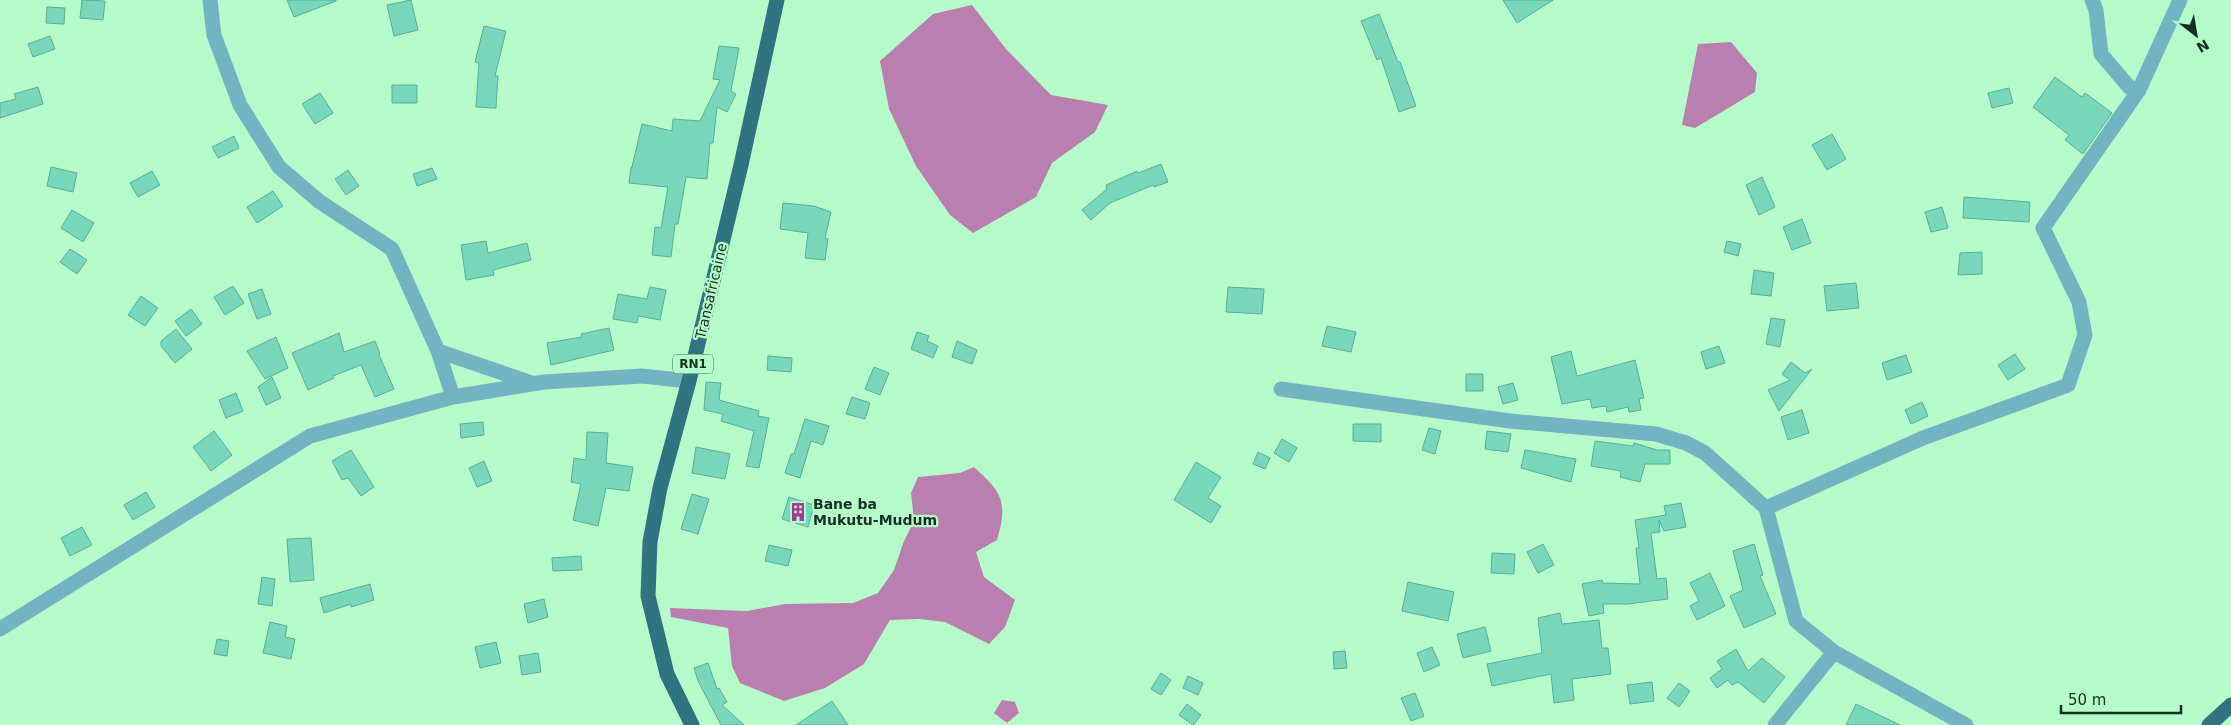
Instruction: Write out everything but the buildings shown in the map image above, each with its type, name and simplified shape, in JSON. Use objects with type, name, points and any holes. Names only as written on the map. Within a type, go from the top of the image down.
[{"type":"highway","name":"Transafricaine","points":[[692,725],[668,674],[648,596],[650,542],[660,488],[690,381],[777,0]]},
{"type":"highway","points":[[2209,725],[2231,705]]},
{"type":"street","points":[[210,0],[214,35],[240,105],[279,167],[320,202],[392,249],[438,351],[453,397]]},
{"type":"street","points":[[2092,0],[2096,10],[2101,54],[2129,86],[2139,90]]},
{"type":"street","points":[[1766,508],[1923,438],[2068,386],[2085,335],[2079,302],[2044,228],[2139,90],[2180,0]]},
{"type":"street","points":[[438,351],[536,385]]},
{"type":"street","points":[[0,629],[310,436],[453,397],[536,385],[544,382],[642,376],[690,381]]},
{"type":"street","points":[[1281,389],[1510,421],[1656,434],[1686,443],[1706,453],[1766,508],[1796,621],[1834,652],[1966,725]]},
{"type":"street","points":[[1775,725],[1834,652]]},
{"type":"shaded area","points":[[972,5],[1006,49],[1051,95],[1108,105],[1095,132],[1052,163],[1036,197],[973,233],[950,215],[916,166],[889,109],[880,61],[933,14]]},
{"type":"shaded area","points":[[1731,42],[1757,73],[1755,92],[1695,128],[1682,125],[1698,44]]},
{"type":"shaded area","points":[[974,467],[997,492],[1002,507],[997,540],[976,552],[984,577],[1015,600],[1005,627],[989,644],[945,622],[919,619],[890,620],[864,664],[825,688],[784,701],[740,683],[732,666],[728,628],[671,617],[670,608],[747,611],[785,604],[853,603],[878,593],[894,570],[904,541],[914,521],[911,493],[918,477],[960,473]]},
{"type":"shaded area","points":[[1002,700],[1015,702],[1019,713],[1007,723],[994,713]]},
{"type":"place","name":"Bane ba Mukutu-Mudum","points":[[798,512]]}]
